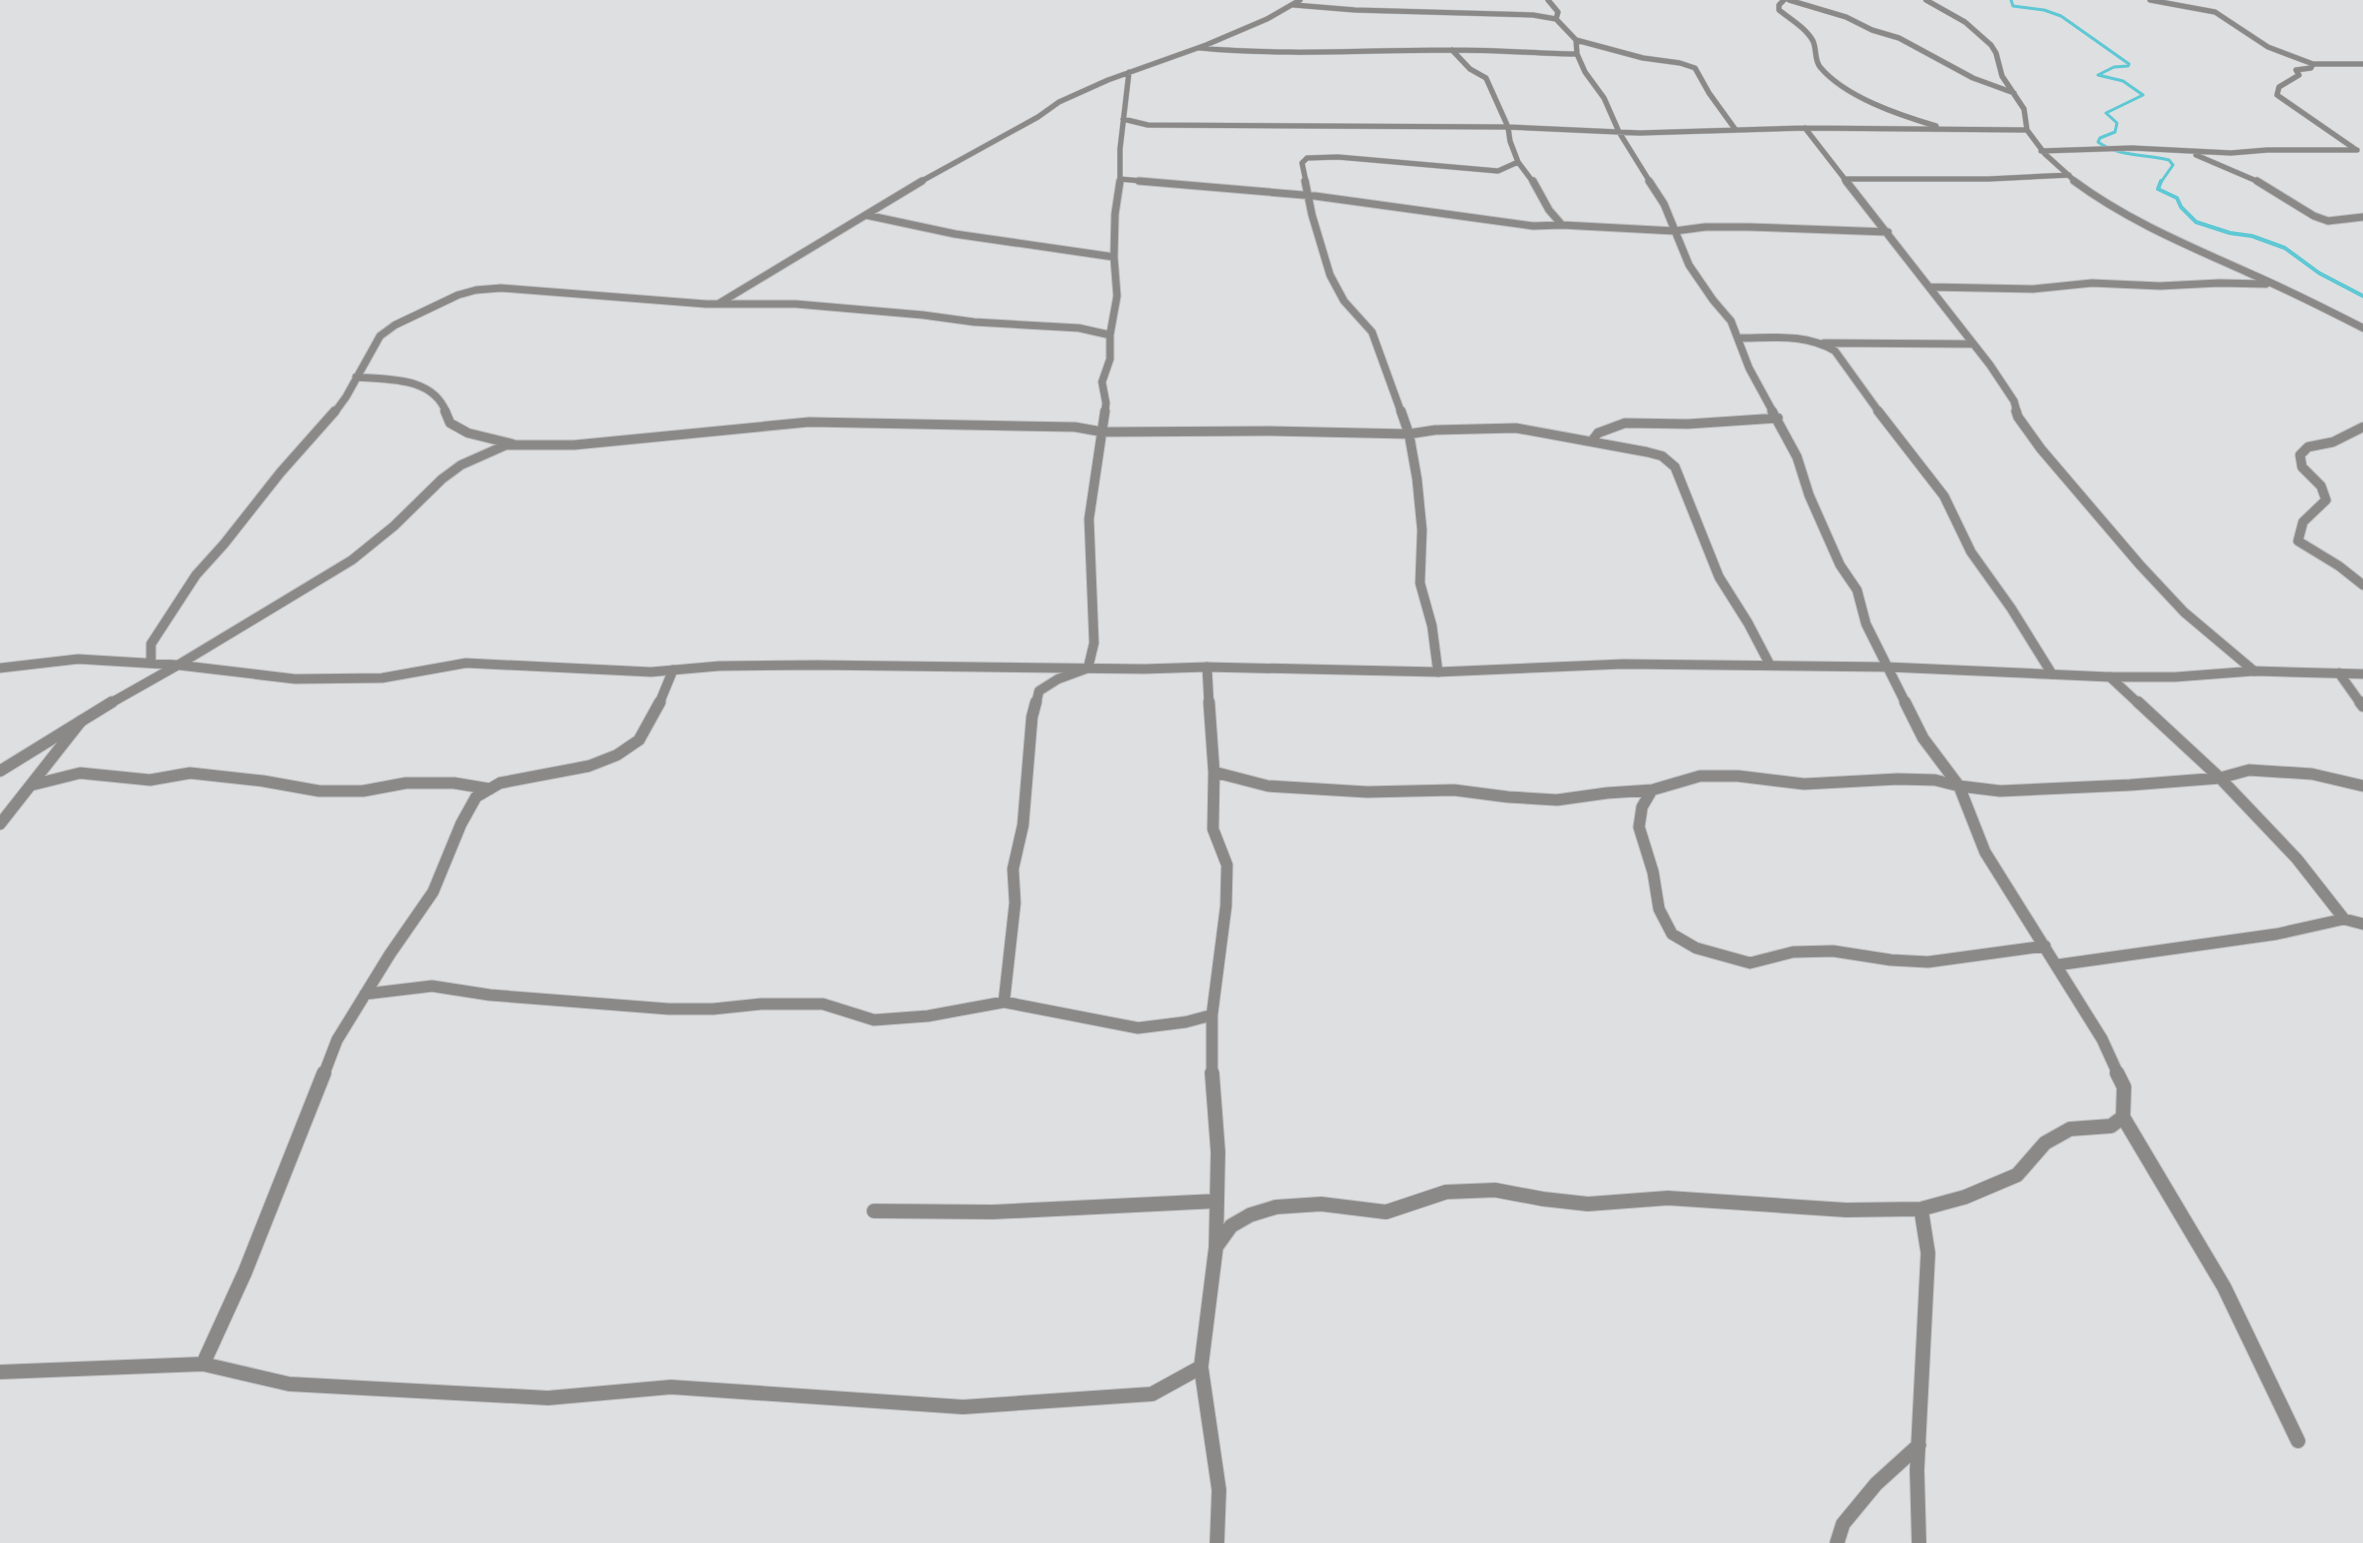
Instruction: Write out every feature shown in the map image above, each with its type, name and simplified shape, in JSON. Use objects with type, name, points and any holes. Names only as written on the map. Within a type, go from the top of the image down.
[{"type":"street","points":[[717,304],[905,190],[1038,117],[1059,102],[1081,90],[1198,48],[1268,20],[1300,0]]},
{"type":"street","points":[[1548,0],[1558,12],[1556,18]]},
{"type":"street","points":[[1784,0],[1778,5],[1779,10],[1804,31],[1814,43],[1818,65],[1835,80],[1888,109],[1913,120],[1947,129]]},
{"type":"street","points":[[1789,0],[1846,17],[1872,30],[1899,38],[1973,78],[2014,93]]},
{"type":"street","points":[[1926,0],[1957,15],[1984,40],[1995,53],[2003,77],[2029,121],[2027,130],[2041,151],[2103,201],[2141,224],[2363,328]]},
{"type":"street","points":[[2150,0],[2215,12],[2268,47],[2313,64],[2363,64]]},
{"type":"street","points":[[1294,5],[1355,10],[1533,15],[1556,18],[1576,40],[1577,54],[1585,72],[1604,98],[1619,132],[1664,204],[1689,265],[1713,300],[1731,321],[1749,368],[1778,418],[1797,457],[1809,495],[1840,565],[1857,590],[1866,624],[1923,738],[1958,786],[1985,852],[2057,964],[2102,1039],[2124,1087],[2123,1117],[2224,1287],[2298,1442]]},
{"type":"street","points":[[1576,40],[1643,58],[1695,68],[1736,129]]},
{"type":"street","points":[[1198,48],[1251,53],[1305,54],[1452,50],[1577,54]]},
{"type":"street","points":[[1452,50],[1470,69],[1486,78],[1508,127],[1510,141],[1518,162],[1533,181],[1549,210],[1562,225]]},
{"type":"street","points":[[2313,64],[2311,68],[2296,70],[2299,76],[2278,87],[2277,94],[2360,152]]},
{"type":"street","points":[[1088,668],[1094,643],[1089,519],[1106,403],[1102,382],[1110,358],[1110,335],[1117,296],[1114,257],[1115,214],[1120,179],[1125,92],[1129,72]]},
{"type":"street","points":[[1123,119],[1148,125],[1508,127],[1665,133],[1805,128],[2027,130]]},
{"type":"street","points":[[1805,128],[1888,232],[2006,388],[2014,401],[2018,417],[2041,449],[2140,566],[2184,612],[2254,672]]},
{"type":"street","points":[[2041,151],[2117,149],[2231,153],[2268,150],[2360,152]]},
{"type":"street","points":[[2185,151],[2251,177],[2314,216],[2328,221],[2363,217]]},
{"type":"street","points":[[1438,672],[1432,626],[1420,583],[1422,530],[1417,479],[1409,434],[1372,332],[1344,301],[1330,275],[1312,215],[1302,163],[1307,158],[1318,156],[1498,171],[1518,162]]},
{"type":"street","points":[[1844,179],[1988,179],[2069,175]]},
{"type":"street","points":[[1120,179],[1309,195],[1533,226],[1562,225],[1675,231],[1705,227],[1750,227],[1888,232]]},
{"type":"street","points":[[866,215],[955,234],[1114,257]]},
{"type":"street","points":[[1930,287],[2034,289],[2100,283],[2160,286],[2219,283],[2271,284]]},
{"type":"street","points":[[151,662],[152,644],[196,575],[224,544],[280,473],[322,428],[346,397],[380,336],[404,321],[458,296],[476,290],[501,288],[717,304],[796,304],[923,315],[974,322],[1079,328],[1110,335]]},
{"type":"street","points":[[1739,338],[1808,340],[1824,343],[1972,344]]},
{"type":"street","points":[[1824,343],[1835,351],[1904,446],[1944,496],[1971,552],[2011,608],[2052,674]]},
{"type":"street","points":[[356,377],[416,383],[433,394],[444,406],[450,423],[468,432],[517,445]]},
{"type":"street","points":[[1592,442],[1598,433],[1625,423],[1688,424],[1778,418]]},
{"type":"street","points":[[0,771],[84,718],[178,665],[352,560],[394,526],[442,479],[461,465],[484,453],[506,445],[574,445],[628,441],[809,422],[938,426],[991,424],[1075,427],[1103,432],[1268,431],[1409,434],[1435,430],[1516,428],[1647,452],[1662,456],[1675,467],[1685,497],[1719,577],[1748,623],[1770,665]]},
{"type":"street","points":[[2363,427],[2333,442],[2308,446],[2300,455],[2302,467],[2321,486],[2326,500],[2310,512],[2298,532],[2298,541],[2339,566],[2363,586]]},
{"type":"street","points":[[0,668],[78,658],[151,662],[295,680],[382,678],[466,663],[651,672],[718,666],[817,664],[1144,669],[1207,667],[1438,672],[1623,664],[1888,667],[2110,677],[2175,677],[2254,672],[2363,674]]},
{"type":"street","points":[[1207,667],[1214,772],[1213,829],[1227,865],[1226,906],[1212,1015],[1211,1064],[1218,1152],[1216,1246],[1201,1367],[1219,1490],[1217,1543]]},
{"type":"street","points":[[1004,1002],[1015,903],[1013,869],[1024,816],[1032,717],[1039,691],[1058,679],[1088,668]]},
{"type":"street","points":[[203,1364],[245,1272],[337,1040],[365,994],[433,892],[461,824],[476,797],[500,783],[589,766],[617,755],[639,740],[658,706],[673,670]]},
{"type":"street","points":[[2339,673],[2363,706]]},
{"type":"street","points":[[2110,677],[2220,778],[2297,859],[2344,919]]},
{"type":"street","points":[[0,824],[84,718]]},
{"type":"street","points":[[1214,772],[1268,786],[1367,792],[1454,790],[1508,797],[1558,800],[1608,793],[1652,790],[1700,776],[1738,776],[1804,784],[1898,779],[1934,780],[1958,786],[2000,791],[2130,785],[2220,778],[2249,770],[2312,774],[2363,786]]},
{"type":"street","points":[[32,785],[80,773],[150,780],[190,773],[263,780],[319,792],[362,791],[406,784],[454,784],[490,789]]},
{"type":"street","points":[[1652,790],[1642,807],[1638,827],[1653,872],[1659,909],[1672,934],[1696,948],[1750,963],[1792,952],[1833,951],[1891,960],[1928,962],[2045,946]]},
{"type":"street","points":[[2057,964],[2276,934],[2344,919],[2363,924]]},
{"type":"street","points":[[365,994],[432,986],[490,996],[668,1009],[714,1009],[761,1004],[823,1004],[874,1020],[928,1016],[1004,1002],[1138,1028],[1186,1022],[1212,1015]]},
{"type":"street","points":[[1216,1246],[1231,1226],[1250,1215],[1276,1207],[1321,1204],[1386,1212],[1446,1192],[1495,1190],[1543,1199],[1588,1204],[1668,1198],[1846,1210],[1921,1209],[1966,1197],[2017,1175],[2044,1143],[2070,1129],[2111,1126],[2123,1117]]},
{"type":"street","points":[[874,1211],[993,1212],[1216,1201]]},
{"type":"street","points":[[1919,1543],[1918,1445],[1928,1252],[1921,1209]]},
{"type":"street","points":[[0,1372],[203,1364],[289,1384],[548,1398],[672,1387],[963,1407],[1152,1394],[1201,1367]]},
{"type":"street","points":[[1836,1543],[1843,1524],[1876,1484],[1918,1445]]},
{"type":"waterway","points":[[2011,0],[2013,6],[2044,10],[2061,16],[2129,64],[2128,66],[2114,67],[2098,75],[2123,81],[2143,95],[2106,113],[2117,123],[2115,132],[2100,138],[2098,142],[2123,153],[2169,160],[2173,165],[2161,182]]},
{"type":"waterway","points":[[2161,181],[2158,189],[2177,198],[2181,207],[2196,222],[2230,233],[2252,236],[2285,248],[2319,273],[2363,296]]}]
